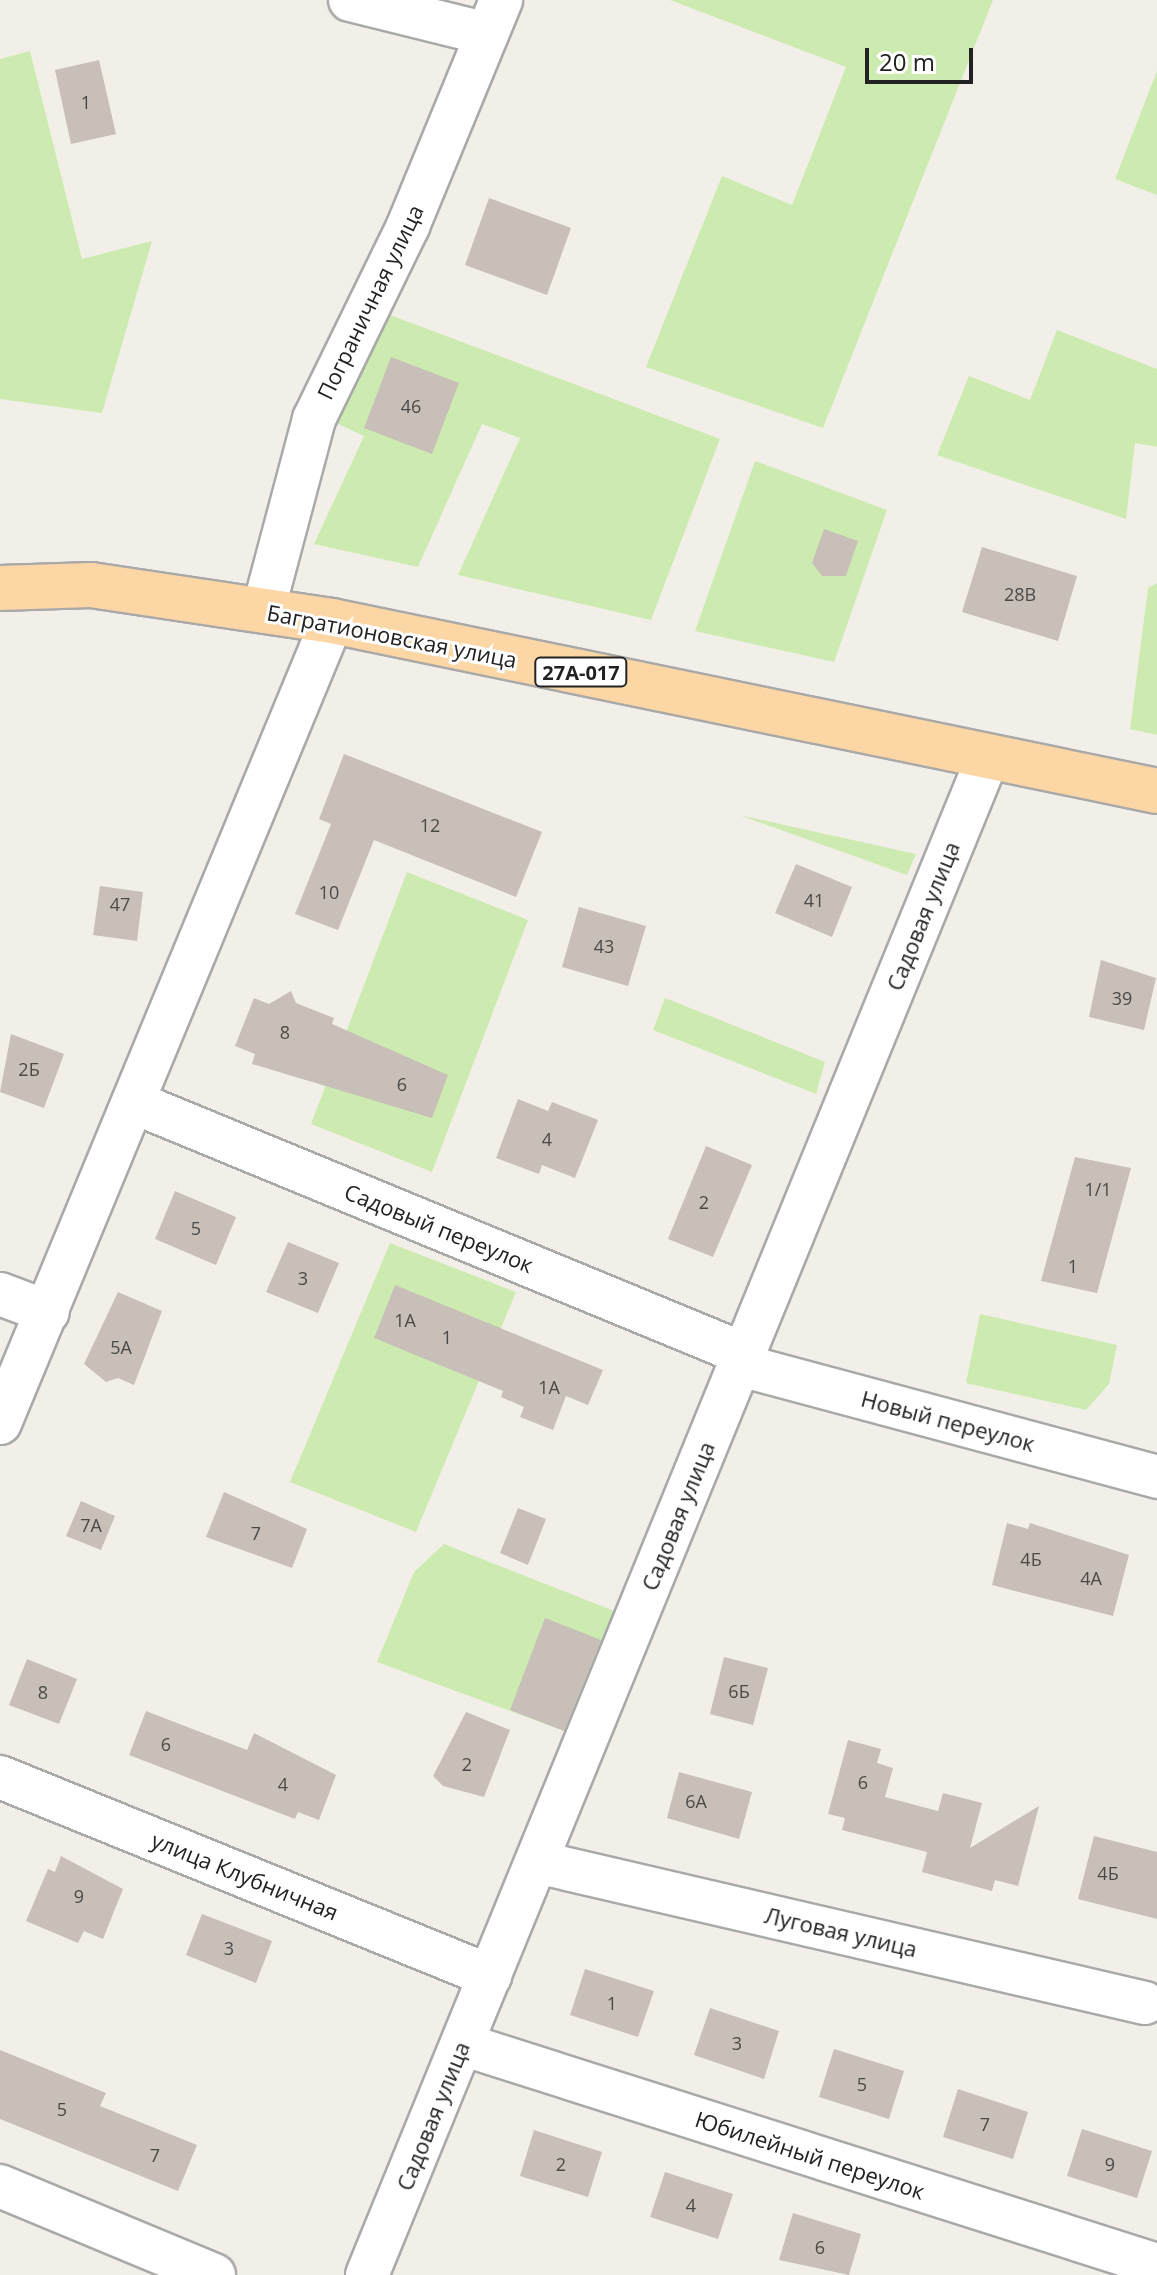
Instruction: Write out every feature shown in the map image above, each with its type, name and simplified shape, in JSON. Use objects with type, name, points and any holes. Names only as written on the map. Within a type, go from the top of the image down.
[{"type":"main road","name":"Багратионовская улица","points":[[0,588],[91,585],[332,621],[1157,791]]},
{"type":"street","points":[[350,0],[494,17]]},
{"type":"street","name":"Пограничная улица","points":[[263,611],[314,419],[408,226],[494,17]]},
{"type":"street","points":[[0,1423],[332,621]]},
{"type":"street","name":"Садовая улица","points":[[367,2275],[988,757]]},
{"type":"street","name":"Садовый переулок","points":[[133,1102],[742,1360]]},
{"type":"street","points":[[0,1294],[48,1312]]},
{"type":"street","name":"Новый переулок","points":[[742,1360],[1157,1477]]},
{"type":"street","name":"улица Клубничная","points":[[0,1777],[490,1976]]},
{"type":"street","name":"Луговая улица","points":[[537,1862],[1145,2003]]},
{"type":"street","name":"Юбилейный переулок","points":[[462,2044],[1157,2265]]},
{"type":"street","points":[[0,2186],[214,2275]]},
{"type":"green space","points":[[670,0],[993,0],[823,428],[646,367],[722,176],[792,205],[846,67]]},
{"type":"green space","points":[[30,51],[82,259],[152,241],[102,413],[0,399],[0,59]]},
{"type":"green space","points":[[1157,71],[1157,195],[1115,179]]},
{"type":"green space","points":[[382,312],[720,439],[651,620],[458,575],[520,438],[482,424],[418,567],[314,544],[364,436],[334,422]]},
{"type":"green space","points":[[1057,330],[1157,369],[1157,447],[1135,443],[1126,519],[937,455],[969,376],[1030,400]]},
{"type":"green space","points":[[755,461],[887,510],[834,662],[695,631]]},
{"type":"green space","points":[[1157,583],[1157,735],[1130,729],[1148,588]]},
{"type":"green space","points":[[739,815],[916,854],[907,875]]},
{"type":"green space","points":[[407,872],[528,920],[432,1172],[311,1124]]},
{"type":"green space","points":[[665,998],[825,1062],[816,1094],[653,1030]]},
{"type":"green space","points":[[390,1243],[516,1292],[416,1532],[290,1482]]},
{"type":"green space","points":[[980,1314],[1117,1345],[1109,1384],[1086,1410],[966,1383]]},
{"type":"green space","points":[[444,1544],[617,1612],[570,1733],[377,1662],[414,1572]]},
{"type":"building","points":[[99,60],[116,134],[71,144],[55,70]]},
{"type":"building","points":[[489,198],[571,228],[547,295],[465,265]]},
{"type":"building","points":[[391,357],[459,383],[432,454],[364,428]]},
{"type":"building","points":[[824,529],[858,541],[846,576],[822,576],[812,563]]},
{"type":"building","points":[[982,547],[1077,576],[1058,641],[962,612]]},
{"type":"building","points":[[344,754],[542,832],[516,897],[374,840],[338,930],[295,914],[331,824],[319,819]]},
{"type":"building","points":[[796,864],[852,887],[832,937],[775,913]]},
{"type":"building","points":[[100,886],[143,892],[137,941],[93,935]]},
{"type":"building","points":[[579,907],[646,926],[628,986],[562,967]]},
{"type":"building","points":[[1101,960],[1156,978],[1144,1030],[1089,1017]]},
{"type":"building","points":[[291,991],[296,1003],[334,1018],[332,1024],[448,1075],[432,1118],[252,1064],[255,1054],[235,1046],[254,998],[269,1004]]},
{"type":"building","points":[[11,1034],[64,1054],[44,1108],[0,1092]]},
{"type":"building","points":[[518,1099],[548,1111],[552,1102],[598,1120],[575,1178],[542,1165],[539,1174],[496,1158]]},
{"type":"building","points":[[706,1146],[752,1165],[713,1257],[668,1239]]},
{"type":"building","points":[[1075,1157],[1131,1168],[1097,1293],[1041,1281]]},
{"type":"building","points":[[175,1191],[236,1217],[216,1265],[155,1239]]},
{"type":"building","points":[[288,1242],[339,1263],[318,1313],[266,1292]]},
{"type":"building","points":[[395,1285],[603,1370],[588,1405],[566,1396],[553,1430],[520,1417],[524,1407],[501,1397],[503,1391],[374,1338]]},
{"type":"building","points":[[118,1292],[162,1311],[134,1385],[118,1378],[106,1382],[84,1364]]},
{"type":"building","points":[[224,1492],[307,1529],[292,1568],[206,1537]]},
{"type":"building","points":[[81,1501],[115,1516],[101,1550],[66,1536]]},
{"type":"building","points":[[518,1508],[546,1519],[528,1565],[500,1553]]},
{"type":"building","points":[[1007,1523],[1028,1529],[1030,1523],[1129,1555],[1113,1616],[992,1585]]},
{"type":"building","points":[[545,1618],[601,1640],[564,1731],[510,1710]]},
{"type":"building","points":[[724,1657],[768,1668],[753,1725],[710,1714]]},
{"type":"building","points":[[27,1659],[77,1679],[59,1724],[9,1705]]},
{"type":"building","points":[[146,1711],[247,1750],[254,1733],[336,1775],[319,1820],[298,1812],[295,1819],[129,1755]]},
{"type":"building","points":[[466,1712],[510,1730],[484,1797],[443,1786],[433,1776]]},
{"type":"building","points":[[848,1740],[881,1749],[877,1763],[893,1768],[885,1797],[938,1811],[943,1793],[982,1803],[970,1848],[1039,1806],[1018,1886],[995,1880],[992,1891],[922,1872],[927,1852],[842,1830],[845,1818],[828,1814]]},
{"type":"building","points":[[679,1772],[752,1792],[739,1839],[667,1818]]},
{"type":"building","points":[[1094,1836],[1157,1852],[1157,1919],[1078,1899]]},
{"type":"building","points":[[61,1856],[123,1889],[103,1939],[84,1931],[78,1943],[26,1921],[48,1869],[55,1872]]},
{"type":"building","points":[[202,1914],[272,1941],[256,1983],[186,1955]]},
{"type":"building","points":[[585,1969],[654,1991],[638,2037],[570,2015]]},
{"type":"building","points":[[710,2008],[779,2031],[764,2079],[694,2055]]},
{"type":"building","points":[[834,2049],[904,2071],[889,2119],[819,2097]]},
{"type":"building","points":[[0,2050],[106,2093],[100,2106],[197,2145],[178,2191],[0,2119]]},
{"type":"building","points":[[958,2089],[1028,2112],[1013,2159],[943,2137]]},
{"type":"building","points":[[1082,2129],[1152,2151],[1137,2198],[1067,2176]]},
{"type":"building","points":[[534,2130],[602,2152],[588,2197],[520,2176]]},
{"type":"building","points":[[665,2172],[733,2194],[718,2239],[650,2217]]},
{"type":"building","points":[[793,2213],[861,2234],[849,2275],[779,2260]]}]
